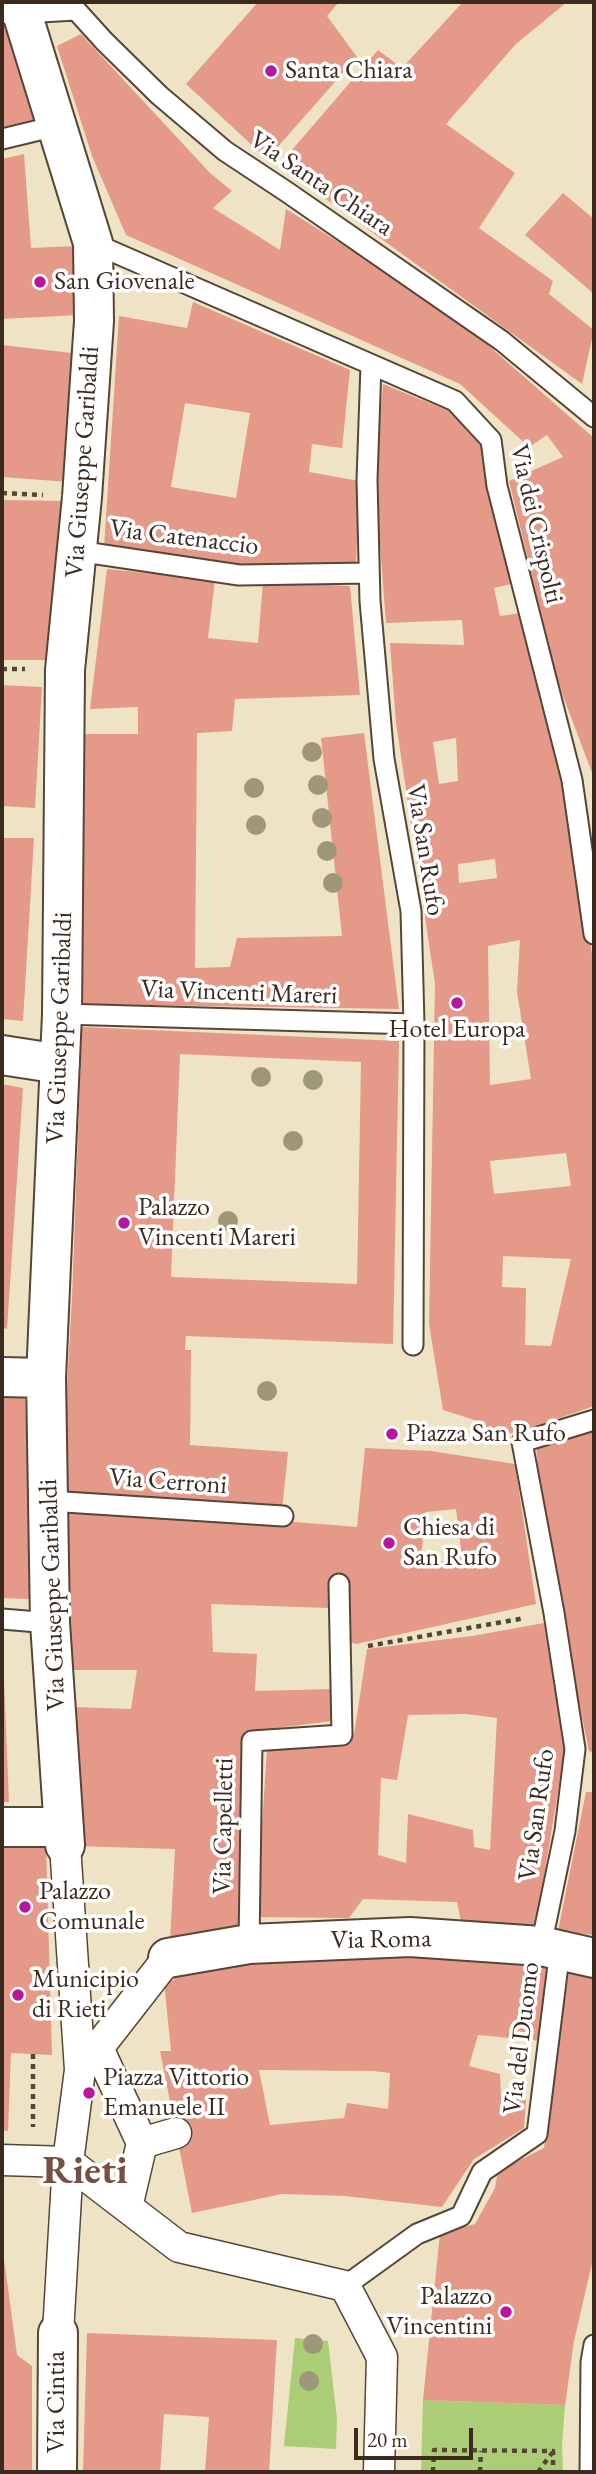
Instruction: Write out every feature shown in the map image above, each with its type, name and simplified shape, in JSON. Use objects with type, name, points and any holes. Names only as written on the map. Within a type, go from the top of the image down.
[{"type":"street","name":"Via Giuseppe Garibaldi","points":[[16,8],[93,243],[94,321],[77,551],[65,670],[62,1014],[46,1378],[50,1623],[64,1836],[89,2059]]},
{"type":"street","points":[[2,1055],[60,1065]]},
{"type":"street","points":[[2,1377],[46,1378]]},
{"type":"street","points":[[2,1828],[64,1836]]},
{"type":"street","name":"Via Roma","points":[[168,1958],[248,1944],[410,1937],[565,1951]]},
{"type":"street","points":[[58,2333],[68,2162],[89,2059],[168,1958]]},
{"type":"street","points":[[89,2059],[142,2143],[127,2207]]},
{"type":"street","points":[[142,2143],[176,2133]]},
{"type":"street","points":[[2,2160],[68,2162],[179,2247],[345,2286],[382,2357],[379,2472]]},
{"type":"street","name":"Via Cintia","points":[[57,2472],[58,2333]]},
{"type":"lane","name":"Via Santa Chiara","points":[[16,8],[76,10],[159,95],[225,151],[502,341],[594,417]]},
{"type":"lane","points":[[2,139],[56,126]]},
{"type":"lane","name":"Via dei Crispolti","points":[[93,243],[455,401],[491,440],[497,486],[572,780],[594,934]]},
{"type":"lane","name":"Via San Rufo","points":[[371,365],[367,480],[369,573],[384,759],[411,911],[414,1024],[413,1345]]},
{"type":"lane","name":"Via Catenaccio","points":[[77,551],[239,575],[369,573]]},
{"type":"lane","name":"Via Vincenti Mareri","points":[[62,1014],[414,1024]]},
{"type":"lane","points":[[522,1442],[594,1420]]},
{"type":"lane","name":"Via San Rufo","points":[[522,1442],[554,1613],[575,1749],[565,1831],[565,1951]]},
{"type":"lane","name":"Via Cerroni","points":[[49,1501],[283,1517]]},
{"type":"lane","name":"Via Capelletti","points":[[248,1944],[252,1741],[342,1735],[339,1584]]},
{"type":"lane","points":[[2,1619],[50,1623]]},
{"type":"lane","name":"Via del Duomo","points":[[345,2286],[416,2234],[461,2216],[482,2172],[537,2134],[565,1951]]},
{"type":"lane","points":[[590,2472],[591,2362],[594,2345]]},
{"type":"path","points":[[432,1436],[522,1442]]},
{"type":"path","points":[[341,1651],[554,1613]]},
{"type":"path","points":[[33,2054],[33,2160]]},
{"type":"path","points":[[433,2472],[434,2451],[553,2451]]},
{"type":"path","points":[[480,2472],[481,2451]]},
{"type":"path","points":[[538,2472],[553,2451]]},
{"type":"path","points":[[553,2451],[553,2472]]},
{"type":"green space","points":[[295,2338],[328,2341],[337,2418],[336,2449],[284,2446]]},
{"type":"green space","points":[[423,2400],[565,2405],[563,2472],[421,2472]]},
{"type":"building","name":"Santa Chiara","points":[[258,2],[339,2],[327,16],[357,57],[267,159],[186,84]]},
{"type":"building","points":[[463,2],[567,2],[516,44],[446,124],[515,173],[479,228],[553,281],[549,294],[594,330],[582,384],[279,165],[378,50],[402,68]]},
{"type":"building","points":[[2,24],[19,42],[41,120],[2,129]]},
{"type":"building","points":[[81,34],[210,173],[232,191],[213,208],[280,250],[286,209],[450,312],[594,438],[594,778],[557,680],[509,481],[563,457],[547,435],[529,447],[460,384],[126,235],[92,156],[57,46]]},
{"type":"building","name":"San Giovenale","points":[[24,154],[31,248],[76,246],[79,315],[2,319],[2,159]]},
{"type":"building","points":[[563,193],[594,219],[594,294],[525,235]]},
{"type":"building","points":[[193,302],[350,370],[342,448],[312,444],[309,472],[359,481],[356,566],[244,568],[104,548],[119,316],[187,328]],"holes":[[[185,403],[250,413],[236,498],[171,487]]]},
{"type":"building","points":[[2,345],[81,354],[69,482],[2,477]]},
{"type":"building","points":[[383,384],[454,413],[484,445],[516,583],[494,588],[500,616],[521,613],[563,772],[594,967],[594,1406],[517,1433],[485,1432],[484,1423],[443,1410],[429,1324],[435,984],[396,723],[390,643],[464,645],[462,620],[386,623],[375,480]],"holes":[[[456,738],[458,781],[439,784],[433,742]],[[495,859],[497,878],[459,883],[458,864]],[[520,940],[517,992],[531,1079],[490,1085],[488,946]],[[566,1153],[571,1186],[494,1194],[490,1161]],[[503,1256],[571,1259],[551,1346],[525,1345],[526,1288],[502,1287]]]},
{"type":"building","points":[[2,500],[68,501],[47,660],[2,660]]},
{"type":"building","points":[[107,569],[215,580],[208,638],[258,643],[263,582],[350,586],[360,695],[235,699],[232,731],[197,733],[195,968],[230,967],[237,938],[342,936],[321,738],[364,733],[399,1009],[79,1004],[80,734],[138,734],[138,707],[90,709]]},
{"type":"building","points":[[2,685],[42,687],[35,808],[2,806]]},
{"type":"building","points":[[2,838],[34,838],[23,1021],[2,1019]]},
{"type":"building","name":"Palazzo Vincenti Mareri","points":[[82,1027],[399,1041],[393,1344],[186,1336],[185,1350],[191,1350],[190,1445],[288,1452],[282,1510],[186,1499],[61,1491],[72,1298]],"holes":[[[180,1054],[361,1062],[357,1284],[171,1277]]]},
{"type":"building","points":[[2,1084],[23,1088],[7,1329],[2,1328]]},
{"type":"building","points":[[2,1389],[25,1391],[31,1599],[2,1598]]},
{"type":"building","points":[[594,1430],[594,1753],[589,1751],[541,1516],[536,1442]]},
{"type":"building","points":[[365,1448],[431,1451],[515,1464],[536,1604],[356,1644],[344,1640],[331,1583],[328,1608],[211,1604],[213,1652],[257,1654],[255,1691],[332,1689],[332,1721],[245,1732],[238,1934],[170,1942],[175,1849],[75,1846],[72,1707],[131,1709],[137,1670],[73,1670],[63,1511],[357,1527]],"holes":[[[456,1509],[462,1557],[420,1566],[426,1512]]]},
{"type":"building","points":[[544,1623],[565,1748],[536,1926],[461,1922],[457,1902],[363,1899],[349,1918],[256,1917],[267,1749],[354,1735],[367,1649],[472,1636]],"holes":[[[466,1714],[497,1718],[490,1850],[474,1847],[473,1830],[408,1814],[406,1863],[378,1855],[381,1778],[397,1780],[408,1715]]]},
{"type":"building","points":[[4,1679],[9,1802],[2,1802]]},
{"type":"building","points":[[586,1792],[594,1792],[594,1935],[558,1931]]},
{"type":"building","name":"Palazzo Comunale","points":[[2,1841],[46,1845],[52,2055],[11,2053],[8,2131],[2,2130]]},
{"type":"building","points":[[392,1952],[551,1960],[541,2041],[478,2035],[469,2066],[500,2074],[501,2097],[526,2100],[524,2128],[474,2159],[442,2207],[345,2196],[282,2194],[192,2213],[160,2051],[171,2051],[164,1982],[174,1980],[174,1971],[254,1960]],"holes":[[[259,2070],[390,2073],[388,2109],[347,2103],[344,2118],[270,2125]]]},
{"type":"building","name":"Palazzo Vincentini","points":[[570,1963],[594,1968],[594,2255],[574,2341],[565,2405],[423,2400],[440,2233],[475,2224],[495,2188],[498,2171],[544,2148]]},
{"type":"building","points":[[2,2244],[17,2355],[32,2366],[32,2472],[2,2472]]},
{"type":"building","points":[[87,2333],[277,2340],[269,2472],[205,2472],[209,2417],[164,2414],[160,2472],[83,2472]]},
{"type":"place","name":"Santa Chiara","points":[[271,71]]},
{"type":"place","name":"San Giovenale","points":[[40,282]]},
{"type":"place","name":"Hotel Europa","points":[[457,1003]]},
{"type":"place","name":"Palazzo Vincenti Mareri","points":[[124,1223]]},
{"type":"place","name":"Piazza San Rufo","points":[[392,1434]]},
{"type":"place","name":"Chiesa di San Rufo","points":[[389,1543]]},
{"type":"place","name":"Palazzo Comunale","points":[[25,1907]]},
{"type":"place","name":"Municipio di Rieti","points":[[18,1995]]},
{"type":"place","name":"Piazza Vittorio Emanuele II","points":[[89,2093]]},
{"type":"place","name":"Palazzo Vincentini","points":[[506,2312]]},
{"type":"district","name":"Rieti","points":[[85,2172]]}]
